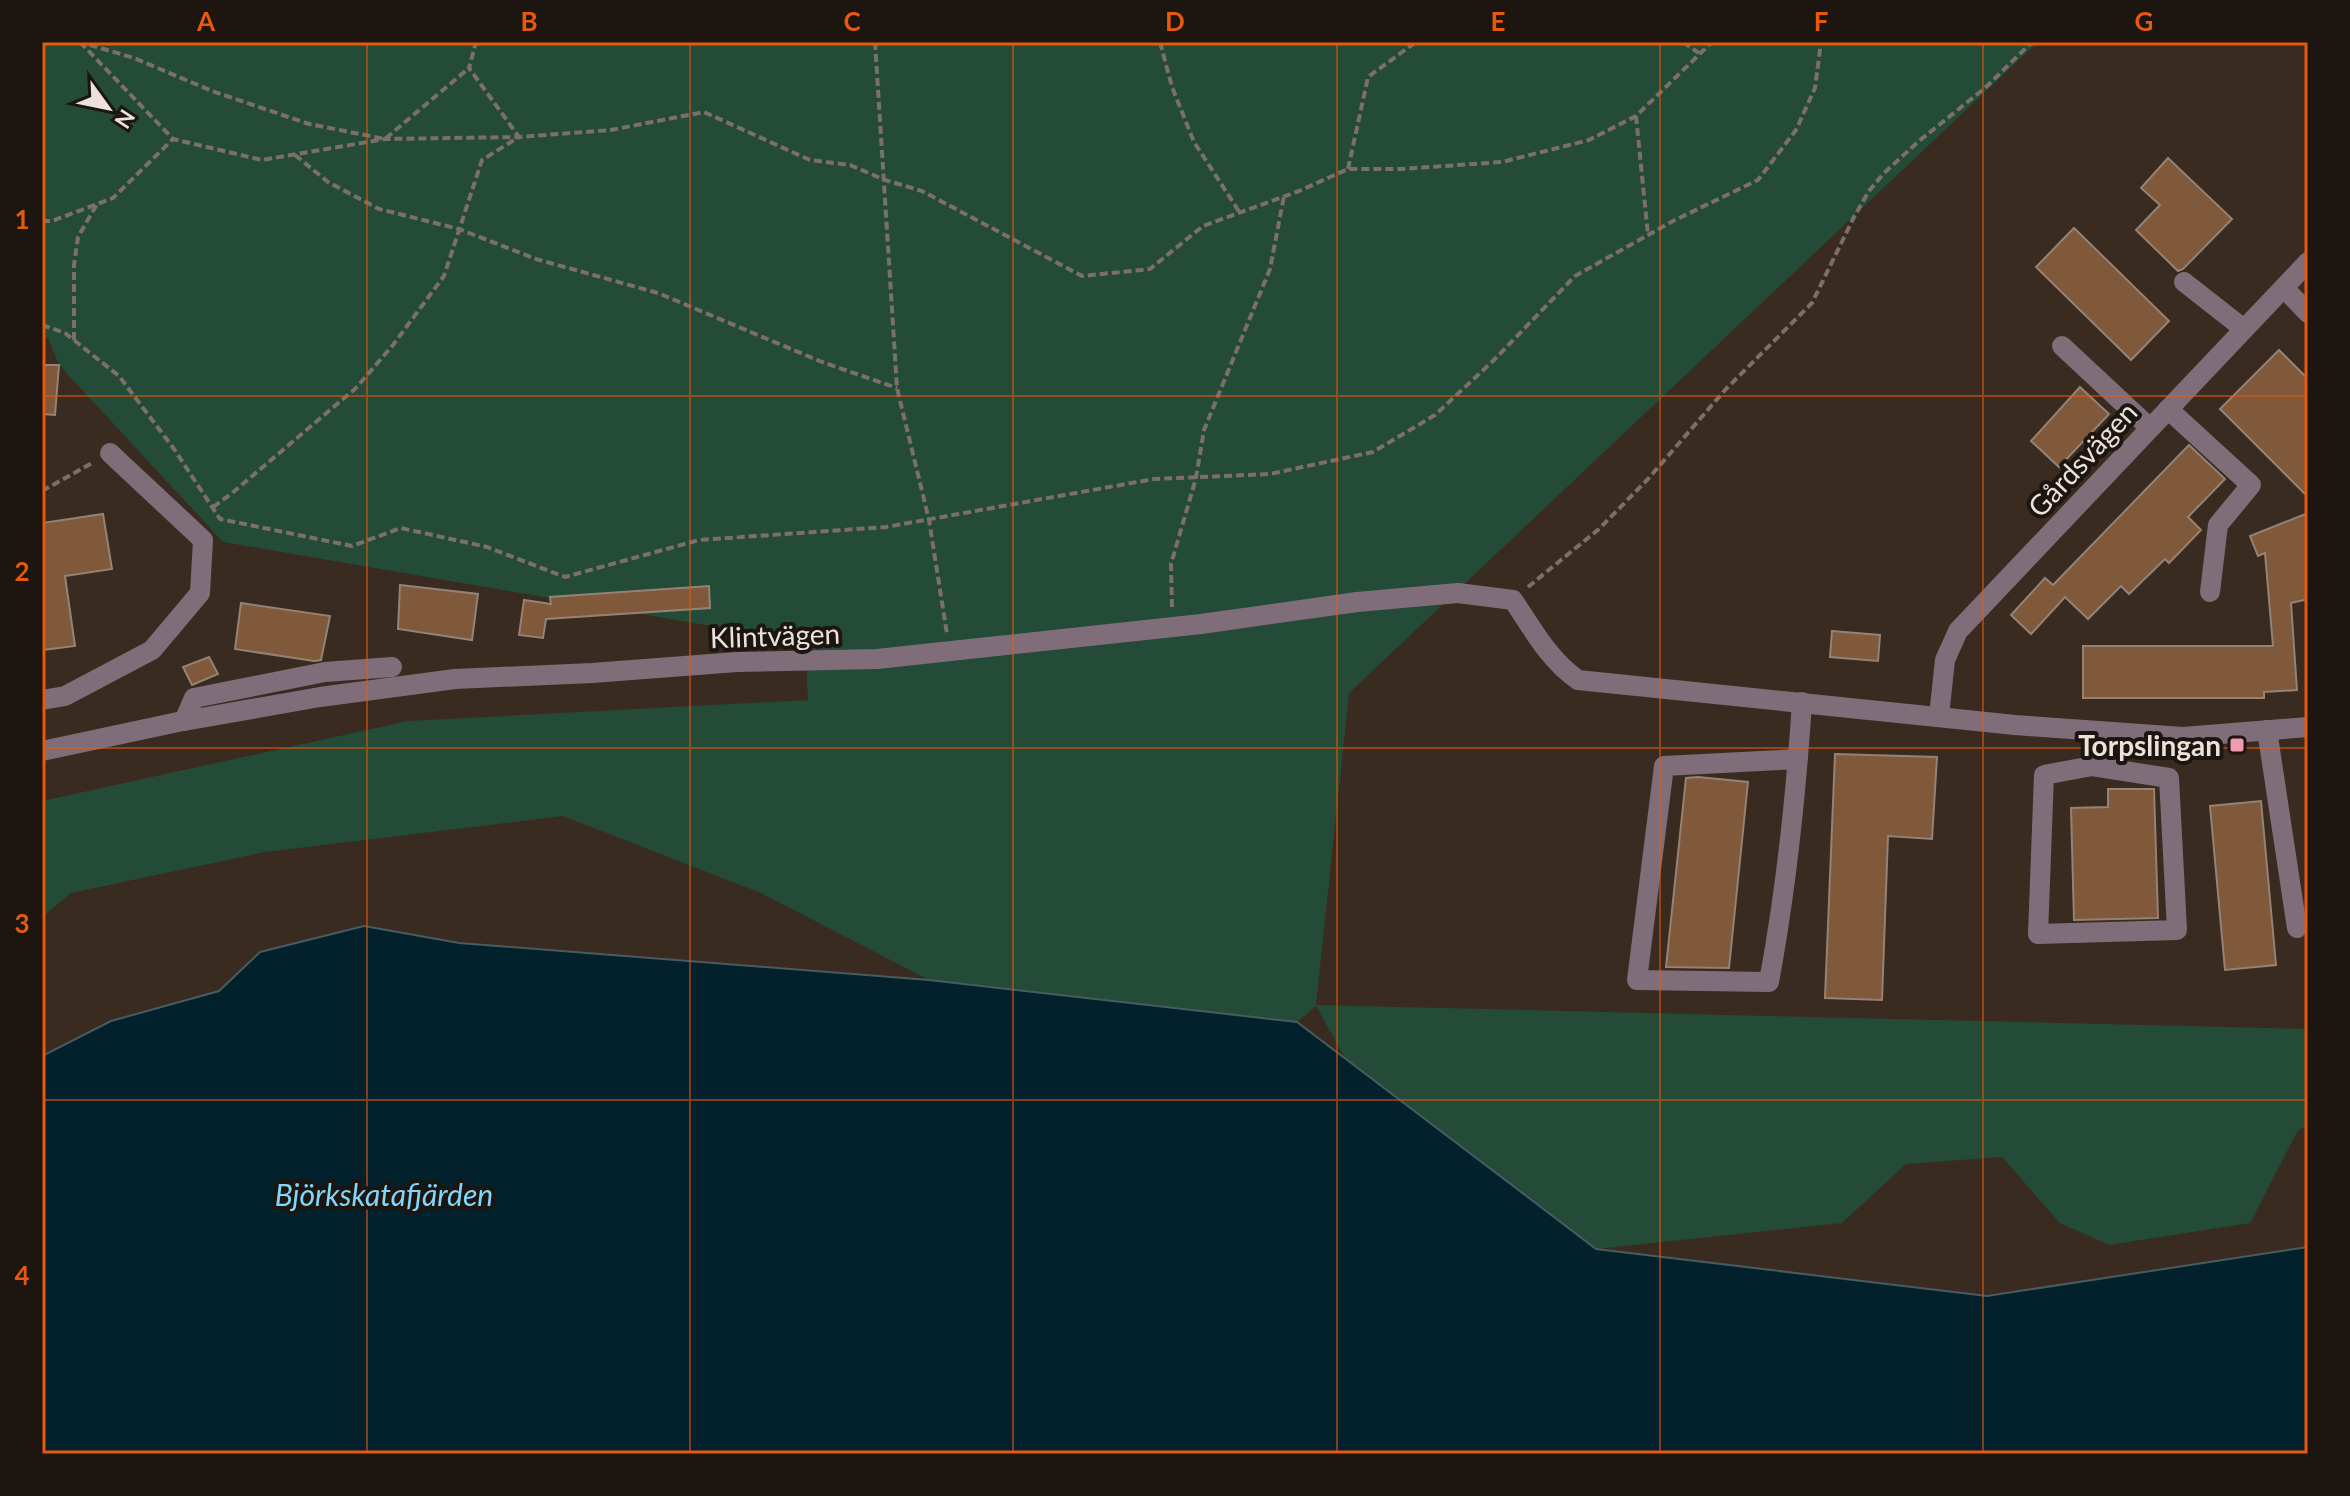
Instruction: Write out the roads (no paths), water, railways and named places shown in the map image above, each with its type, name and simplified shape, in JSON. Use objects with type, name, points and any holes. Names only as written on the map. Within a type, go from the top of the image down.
[{"type":"street","name":"Gårdsvägen","points":[[1939,716],[1945,660],[1958,631],[2308,262]]},
{"type":"street","points":[[2184,282],[2244,329]]},
{"type":"street","points":[[2284,288],[2308,313]]},
{"type":"street","points":[[2062,346],[2150,428]]},
{"type":"street","points":[[2168,409],[2251,485],[2218,525],[2210,592]]},
{"type":"street","points":[[42,700],[65,696],[152,650],[200,593],[203,540],[110,453]]},
{"type":"street","name":"Klintvägen","points":[[42,751],[320,697],[455,679],[737,662],[877,659],[1172,627],[1357,602],[1458,593],[1513,600],[1551,656],[1578,680],[1802,702]]},
{"type":"street","points":[[184,721],[194,698],[325,672],[392,667]]},
{"type":"street","points":[[1798,759],[1664,766],[1637,980],[1769,982],[1798,759],[1802,702],[2015,725],[2183,737],[2308,727]]},
{"type":"street","points":[[2267,730],[2297,928]]},
{"type":"street","points":[[2092,766],[2099,731]]},
{"type":"street","points":[[2092,766],[2169,778],[2177,930],[2038,934],[2044,775],[2092,766]]},
{"type":"water","name":"Björkskatafjärden","points":[[364,926],[459,943],[929,980],[1297,1022],[1596,1249],[1987,1296],[2308,1247],[2308,1454],[42,1454],[42,1056],[111,1021],[219,991],[260,952]]},
{"type":"place","name":"Torpslingan","points":[[2237,745]]}]
